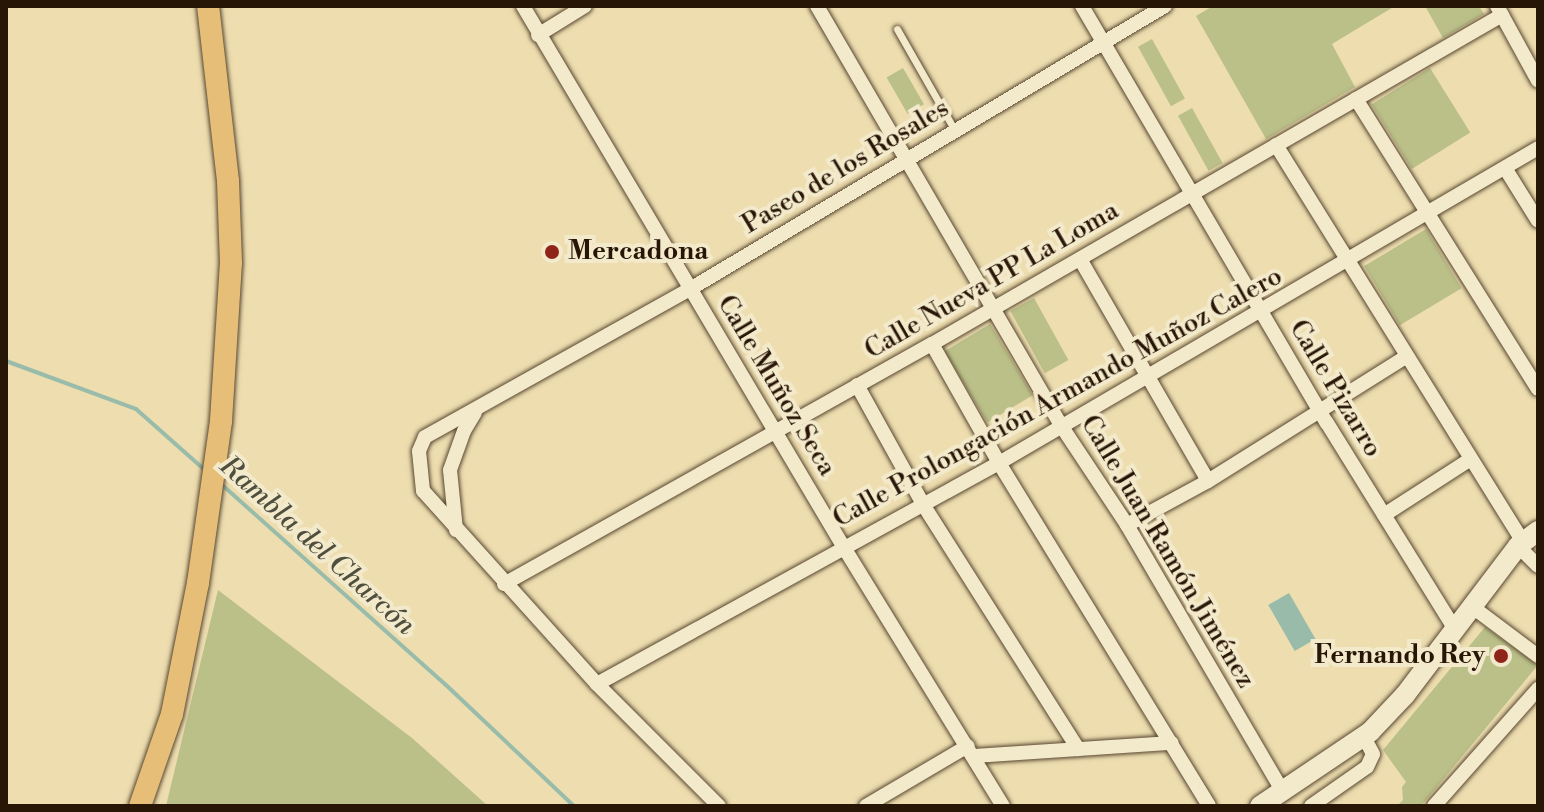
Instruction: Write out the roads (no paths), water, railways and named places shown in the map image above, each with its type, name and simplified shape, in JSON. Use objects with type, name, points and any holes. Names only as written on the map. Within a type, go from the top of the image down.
[{"type":"main road","points":[[140,806],[172,714],[198,583],[221,421],[231,263],[228,181],[208,6]]},
{"type":"main road","points":[[1260,806],[1364,737],[1405,695],[1470,605],[1526,540]]},
{"type":"street","name":"Calle Muñoz Seca","points":[[523,6],[843,546],[1003,806]]},
{"type":"street","points":[[538,35],[585,6]]},
{"type":"street","name":"Calle Juan Ramón Jiménez","points":[[817,6],[1062,427],[1127,525],[1283,792]]},
{"type":"street","name":"Calle Pizarro","points":[[1082,6],[1321,413],[1454,628]]},
{"type":"street","name":"Paseo de los Rosales","points":[[456,530],[420,484],[419,451],[425,437],[690,289],[1165,6]]},
{"type":"street","points":[[1499,11],[1538,81]]},
{"type":"street","name":"Calle Nueva PP La Loma","points":[[504,584],[1193,195],[1499,11]]},
{"type":"street","points":[[1356,99],[1538,389]]},
{"type":"street","points":[[1276,145],[1406,357],[1526,540],[1538,566]]},
{"type":"street","name":"Calle Prolongación Armando Muñoz Calero","points":[[597,684],[843,546],[924,506],[1348,262],[1538,148]]},
{"type":"street","points":[[1505,168],[1538,221]]},
{"type":"street","points":[[1080,259],[1208,481]]},
{"type":"street","points":[[932,344],[999,463],[1209,806]]},
{"type":"street","points":[[1127,525],[1321,413],[1406,357]]},
{"type":"street","points":[[857,385],[924,506],[1078,749]]},
{"type":"street","points":[[477,410],[464,431],[450,470],[456,530],[597,684],[719,806]]},
{"type":"street","points":[[1384,515],[1471,459]]},
{"type":"street","points":[[1470,605],[1538,656]]},
{"type":"street","points":[[1434,806],[1538,689]]},
{"type":"street","points":[[1311,806],[1367,767],[1373,754],[1364,737]]},
{"type":"street","points":[[866,806],[971,751],[1172,743]]},
{"type":"lane","points":[[897,29],[954,129]]},
{"type":"waterway","name":"Rambla del Charcón","points":[[6,361],[136,409],[207,472]]},
{"type":"waterway","name":"Rambla del Charcón","points":[[220,483],[446,685],[574,806]]},
{"type":"place","name":"Mercadona","points":[[552,252]]},
{"type":"place","name":"Fernando Rey","points":[[1501,656]]}]
